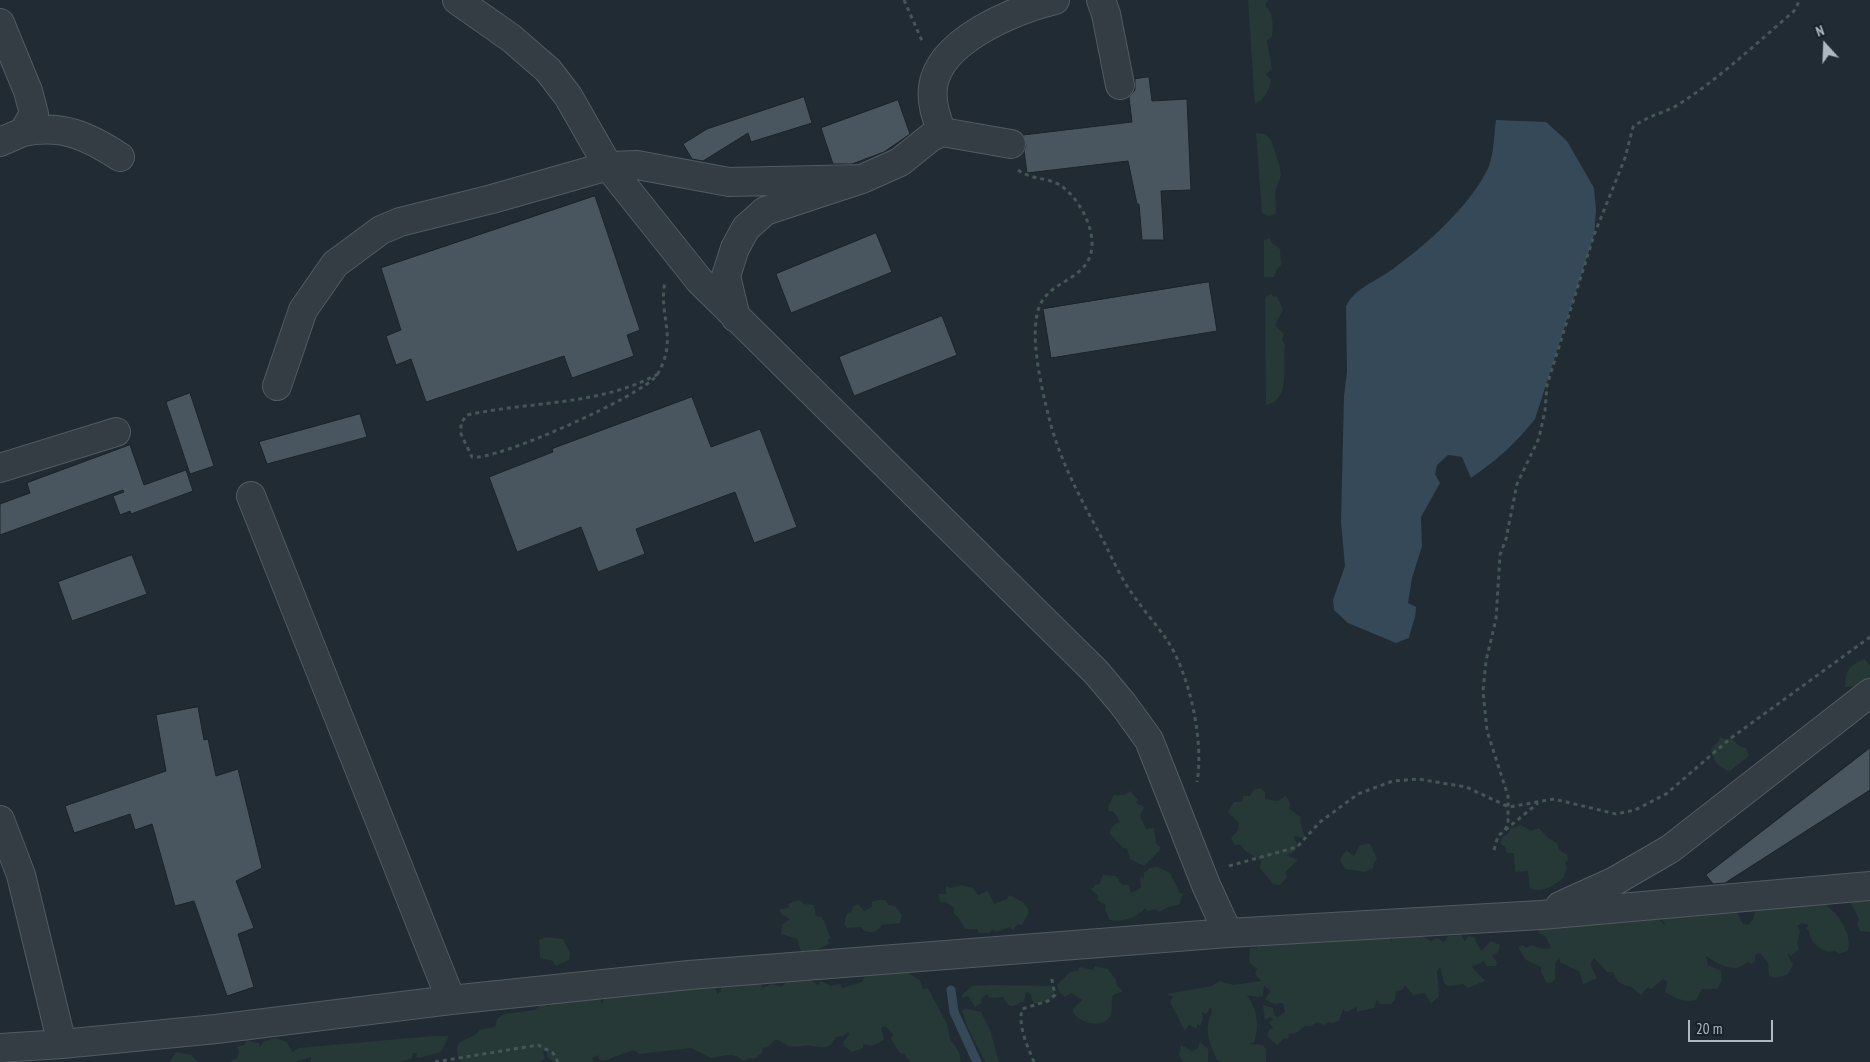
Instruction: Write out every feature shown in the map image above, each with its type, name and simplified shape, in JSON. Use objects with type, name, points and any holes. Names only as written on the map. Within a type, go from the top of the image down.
[{"type":"street","points":[[457,0],[511,38],[548,70],[568,96],[608,166],[699,280],[1096,672],[1124,704],[1149,740],[1228,933]]},
{"type":"street","points":[[942,132],[932,101],[933,85],[950,53],[993,22],[1055,0]]},
{"type":"street","points":[[1101,0],[1106,14],[1120,85]]},
{"type":"street","points":[[0,23],[28,91],[34,114],[12,137]]},
{"type":"street","points":[[12,137],[43,128],[62,130],[80,135],[120,157]]},
{"type":"street","points":[[736,318],[726,276],[735,248],[746,228],[765,211],[862,179],[900,162],[931,137],[942,132],[1000,143]]},
{"type":"street","points":[[277,386],[303,310],[335,264],[381,230],[400,222],[492,199],[608,166],[637,165],[729,182],[862,179]]},
{"type":"street","points":[[0,468],[116,432]]},
{"type":"street","points":[[251,496],[451,1000]]},
{"type":"street","points":[[1541,915],[1613,882],[1670,849],[1870,692]]},
{"type":"street","points":[[0,820],[21,875],[62,1044]]},
{"type":"street","points":[[0,1048],[216,1029],[451,1000],[689,975],[1228,933],[1541,915],[1870,886]]},
{"type":"path","points":[[904,0],[936,79]]},
{"type":"path","points":[[1505,830],[1508,823],[1509,807],[1506,786],[1487,731],[1483,691],[1486,661],[1496,619],[1500,554],[1506,539],[1516,484],[1539,438],[1545,411],[1547,385],[1594,235],[1625,158],[1633,127],[1679,105],[1715,79],[1794,11],[1800,0]]},
{"type":"path","points":[[1000,143],[1019,172],[1034,179],[1050,180],[1070,193],[1079,205],[1086,221],[1092,246],[1092,252],[1086,264],[1077,273],[1053,288],[1038,310],[1037,363],[1050,420],[1082,501],[1128,588],[1168,642],[1186,682],[1199,751],[1196,791]]},
{"type":"path","points":[[658,374],[631,388],[591,398],[467,415],[461,422],[466,449],[472,457],[480,459],[534,440],[634,394],[652,382],[658,374],[669,338],[665,285],[668,269],[678,255]]},
{"type":"path","points":[[1202,873],[1297,847],[1320,822],[1358,794],[1393,781],[1418,779],[1466,787],[1509,807],[1554,799],[1616,814],[1634,810],[1648,804],[1683,781],[1731,738],[1870,637]]},
{"type":"path","points":[[1494,850],[1494,842],[1505,830],[1541,801]]},
{"type":"path","points":[[1034,1062],[1023,1032],[1020,1017],[1022,1009],[1048,1001],[1055,995],[1048,948]]},
{"type":"path","points":[[435,1062],[538,1045],[553,1053],[558,1062]]},
{"type":"green space","points":[[1248,0],[1268,0],[1265,5],[1270,13],[1273,24],[1272,37],[1267,40],[1272,69],[1266,74],[1271,80],[1266,94],[1255,104]]},
{"type":"green space","points":[[1256,133],[1265,134],[1271,140],[1280,167],[1281,175],[1275,192],[1276,214],[1269,216],[1262,213]]},
{"type":"green space","points":[[1270,238],[1272,243],[1280,249],[1281,265],[1274,277],[1264,277],[1264,240]]},
{"type":"green space","points":[[1271,294],[1274,297],[1277,296],[1283,310],[1275,325],[1284,334],[1282,340],[1285,344],[1284,380],[1280,396],[1274,402],[1266,405],[1265,297]]},
{"type":"green space","points":[[1865,659],[1870,666],[1870,685],[1859,690],[1857,686],[1845,687],[1849,669]]},
{"type":"green space","points":[[1720,736],[1724,739],[1731,738],[1739,746],[1746,748],[1749,756],[1730,771],[1719,766],[1712,753],[1711,749],[1719,741]]},
{"type":"green space","points":[[1260,788],[1265,792],[1265,799],[1278,801],[1286,796],[1290,803],[1289,809],[1301,817],[1300,821],[1305,838],[1294,836],[1297,847],[1294,852],[1287,855],[1298,860],[1285,872],[1287,877],[1280,885],[1273,884],[1260,868],[1261,861],[1244,850],[1241,845],[1235,845],[1231,838],[1238,830],[1239,823],[1228,812],[1234,802],[1242,802],[1243,796],[1250,796],[1253,790]]},
{"type":"green space","points":[[1130,791],[1138,800],[1136,803],[1144,807],[1140,816],[1146,829],[1154,828],[1156,844],[1160,847],[1160,850],[1144,866],[1130,859],[1127,849],[1123,848],[1110,834],[1113,826],[1120,822],[1114,812],[1109,811],[1108,807],[1114,795],[1124,795]]},
{"type":"green space","points":[[1521,825],[1531,831],[1539,828],[1548,838],[1557,843],[1559,850],[1567,855],[1568,860],[1565,863],[1567,867],[1564,877],[1548,888],[1535,890],[1530,888],[1528,871],[1515,872],[1514,853],[1507,853],[1505,847],[1500,844],[1502,837],[1508,834],[1511,828]]},
{"type":"green space","points":[[1370,844],[1377,859],[1373,868],[1365,872],[1345,869],[1340,860],[1346,850],[1354,856],[1360,845]]},
{"type":"green space","points":[[1158,867],[1170,873],[1180,893],[1183,894],[1179,905],[1170,906],[1159,912],[1156,909],[1148,911],[1145,908],[1130,918],[1120,921],[1110,920],[1105,910],[1106,905],[1097,900],[1098,896],[1090,888],[1093,888],[1096,884],[1099,885],[1103,875],[1116,876],[1122,885],[1128,885],[1131,893],[1141,888],[1140,877],[1144,878],[1144,873],[1150,868]]},
{"type":"green space","points":[[1791,878],[1825,900],[1827,906],[1835,913],[1846,931],[1849,940],[1848,951],[1838,954],[1835,950],[1830,952],[1822,949],[1811,939],[1806,928],[1809,925],[1802,923],[1797,926],[1800,931],[1797,944],[1799,949],[1791,956],[1787,953],[1793,965],[1787,975],[1775,978],[1769,976],[1768,963],[1760,953],[1755,955],[1755,961],[1752,964],[1747,962],[1737,968],[1726,967],[1706,956],[1708,965],[1721,971],[1722,980],[1717,989],[1702,989],[1696,1000],[1676,998],[1665,992],[1667,982],[1663,979],[1651,989],[1647,988],[1641,995],[1616,979],[1613,972],[1607,972],[1594,958],[1590,964],[1597,978],[1583,984],[1580,972],[1560,962],[1559,957],[1555,964],[1555,979],[1547,983],[1541,972],[1541,967],[1526,960],[1518,947],[1523,945],[1526,948],[1531,945],[1543,949],[1551,948],[1546,937],[1539,933],[1537,928],[1658,915],[1659,920],[1665,925],[1662,918],[1725,910],[1728,914],[1735,910],[1743,924],[1748,925],[1753,919],[1756,907]]},
{"type":"green space","points":[[962,885],[973,888],[978,895],[988,891],[994,904],[1007,899],[1009,895],[1023,902],[1028,909],[1028,914],[1022,925],[1018,924],[1013,930],[1010,927],[996,932],[993,929],[989,933],[979,933],[977,929],[965,929],[959,918],[954,914],[954,908],[946,902],[940,902],[939,894],[946,894],[946,886],[951,888]]},
{"type":"green space","points":[[1870,888],[1870,932],[1860,931],[1857,924],[1859,919],[1848,898]]},
{"type":"green space","points":[[799,900],[804,904],[814,905],[816,916],[823,919],[831,938],[828,940],[829,944],[820,948],[818,952],[801,951],[797,939],[781,934],[782,925],[790,919],[781,914],[779,910],[790,907],[788,904]]},
{"type":"green space","points":[[886,900],[888,905],[895,906],[902,915],[900,923],[882,925],[874,932],[863,930],[861,927],[847,928],[844,924],[847,913],[851,912],[854,906],[858,904],[864,911],[872,907],[872,902]]},
{"type":"green space","points":[[1391,933],[1420,935],[1431,941],[1437,938],[1444,942],[1448,936],[1461,935],[1465,941],[1468,936],[1474,937],[1481,951],[1491,941],[1500,945],[1498,952],[1492,956],[1497,962],[1496,966],[1487,966],[1484,961],[1472,967],[1485,981],[1468,988],[1463,984],[1448,986],[1444,983],[1440,967],[1437,971],[1439,996],[1431,1004],[1425,993],[1413,995],[1405,985],[1402,990],[1396,991],[1395,1000],[1391,1004],[1380,1004],[1377,1000],[1374,1008],[1357,1012],[1357,1007],[1346,1012],[1343,1009],[1339,1021],[1328,1022],[1325,1025],[1317,1022],[1311,1026],[1305,1026],[1296,1033],[1288,1034],[1289,1038],[1283,1039],[1277,1045],[1267,1036],[1269,1030],[1273,1028],[1269,1023],[1273,1019],[1271,1017],[1265,1020],[1263,1005],[1273,1008],[1274,1015],[1278,1017],[1285,1012],[1283,1003],[1274,1004],[1265,999],[1271,991],[1264,986],[1263,996],[1247,995],[1253,1006],[1257,1024],[1254,1042],[1249,1044],[1263,1045],[1266,1049],[1266,1062],[1221,1062],[1217,1060],[1210,1042],[1208,1030],[1209,1018],[1212,1012],[1211,1007],[1206,1014],[1202,1012],[1203,1019],[1200,1026],[1197,1024],[1197,1029],[1189,1025],[1185,1031],[1170,1002],[1173,997],[1167,994],[1212,986],[1220,981],[1233,985],[1261,981],[1255,974],[1257,969],[1249,962],[1250,948],[1257,948],[1256,942],[1387,936],[1392,942]]},
{"type":"green space","points":[[546,937],[563,939],[570,953],[569,960],[556,966],[553,961],[540,958],[539,940]]},
{"type":"green space","points":[[1095,966],[1108,969],[1116,980],[1117,986],[1123,991],[1113,995],[1109,1018],[1095,1024],[1079,1019],[1076,1016],[1073,1009],[1082,1000],[1071,993],[1065,997],[1059,991],[1057,985],[1070,972],[1077,971],[1080,967],[1093,970]]},
{"type":"green space","points":[[901,969],[920,980],[923,989],[928,988],[947,1024],[950,1039],[959,1052],[961,1062],[910,1062],[904,1054],[900,1053],[891,1039],[893,1034],[885,1026],[881,1028],[884,1040],[872,1046],[863,1044],[863,1048],[852,1052],[844,1046],[843,1042],[849,1035],[848,1032],[843,1036],[836,1037],[832,1044],[824,1047],[792,1046],[775,1040],[769,1046],[763,1048],[762,1053],[754,1059],[749,1058],[744,1061],[732,1055],[711,1058],[691,1048],[639,1054],[634,1050],[603,1061],[599,1059],[598,1055],[592,1058],[594,1062],[554,1062],[547,1057],[547,1050],[543,1052],[545,1058],[541,1062],[461,1062],[458,1054],[457,1048],[462,1041],[480,1030],[495,1027],[497,1019],[504,1014],[535,1010],[542,1004],[549,1006],[551,1003],[586,998],[588,1001],[592,996],[600,998],[602,1005],[605,997],[608,995],[611,998],[620,993],[657,990],[662,992],[694,986],[698,989],[715,988],[718,994],[721,990],[721,985],[730,983],[735,987],[735,983],[761,983],[763,988],[771,984],[782,987],[789,978],[809,979],[818,985],[821,981],[831,986],[840,984],[842,988],[862,982],[866,974]]},
{"type":"green space","points":[[972,986],[1053,986],[1055,995],[1048,1001],[1034,1004],[1030,993],[1026,992],[1024,1001],[1013,1006],[1008,1005],[1003,997],[990,998],[986,994],[981,999],[982,1003],[975,1007],[968,996],[962,998],[962,995]]},
{"type":"green space","points":[[969,1009],[981,1012],[990,1030],[999,1062],[985,1062],[967,1026],[962,1010]]},
{"type":"green space","points":[[449,1036],[441,1052],[419,1058],[416,1057],[417,1053],[413,1053],[412,1058],[401,1062],[311,1062],[311,1057],[295,1062],[229,1062],[237,1058],[239,1052],[237,1046],[244,1045],[247,1038],[252,1042],[259,1043],[260,1047],[263,1042],[275,1038],[287,1042],[292,1052],[299,1048]]},
{"type":"green space","points":[[1200,1042],[1208,1049],[1208,1062],[1183,1062],[1179,1055],[1181,1045],[1192,1051],[1198,1048]]},
{"type":"green space","points":[[176,1052],[191,1055],[198,1062],[170,1062]]},
{"type":"water","points":[[1496,120],[1546,122],[1567,141],[1594,188],[1596,210],[1594,235],[1535,419],[1505,451],[1471,478],[1462,457],[1448,455],[1437,465],[1435,474],[1440,483],[1421,517],[1422,546],[1412,578],[1408,603],[1416,607],[1416,611],[1409,638],[1396,643],[1348,623],[1334,610],[1333,600],[1345,566],[1341,522],[1344,396],[1347,372],[1346,306],[1359,291],[1387,273],[1430,239],[1471,196],[1491,161]]},
{"type":"building","points":[[1149,77],[1152,101],[1187,99],[1191,190],[1161,191],[1164,240],[1142,240],[1139,204],[1137,204],[1128,161],[1027,173],[1024,151],[1026,146],[1023,135],[1132,122],[1129,97],[1135,90],[1135,79]]},
{"type":"building","points":[[804,97],[812,123],[751,142],[748,133],[703,161],[692,159],[683,144],[707,129]]},
{"type":"building","points":[[898,100],[910,134],[884,152],[852,164],[833,164],[821,128]]},
{"type":"building","points":[[595,196],[640,330],[627,335],[634,356],[572,378],[564,356],[426,402],[411,359],[396,365],[386,336],[401,330],[381,268]]},
{"type":"building","points":[[876,233],[892,272],[791,313],[776,274]]},
{"type":"building","points":[[1209,282],[1217,331],[1051,358],[1043,309]]},
{"type":"building","points":[[942,316],[957,355],[854,396],[839,357]]},
{"type":"building","points":[[190,393],[214,466],[190,474],[166,402]]},
{"type":"building","points":[[692,397],[711,447],[760,429],[797,527],[754,543],[735,492],[636,529],[645,554],[598,572],[581,527],[517,552],[489,477],[553,452],[552,449]]},
{"type":"building","points":[[360,414],[367,437],[267,464],[259,442]]},
{"type":"building","points":[[130,445],[144,485],[186,470],[193,491],[131,514],[130,511],[120,515],[113,496],[124,492],[123,490],[0,535],[0,504],[30,493],[27,483]]},
{"type":"building","points":[[132,555],[147,594],[72,621],[58,582]]},
{"type":"building","points":[[198,707],[204,740],[208,739],[216,776],[238,769],[262,868],[236,881],[254,928],[238,934],[254,987],[227,996],[194,901],[175,906],[152,824],[135,830],[130,814],[74,833],[65,806],[166,771],[156,715]]},
{"type":"building","points":[[1870,748],[1870,790],[1725,883],[1713,884],[1706,875]]},
{"type":"waterway","points":[[951,990],[954,1012],[977,1062]]}]
